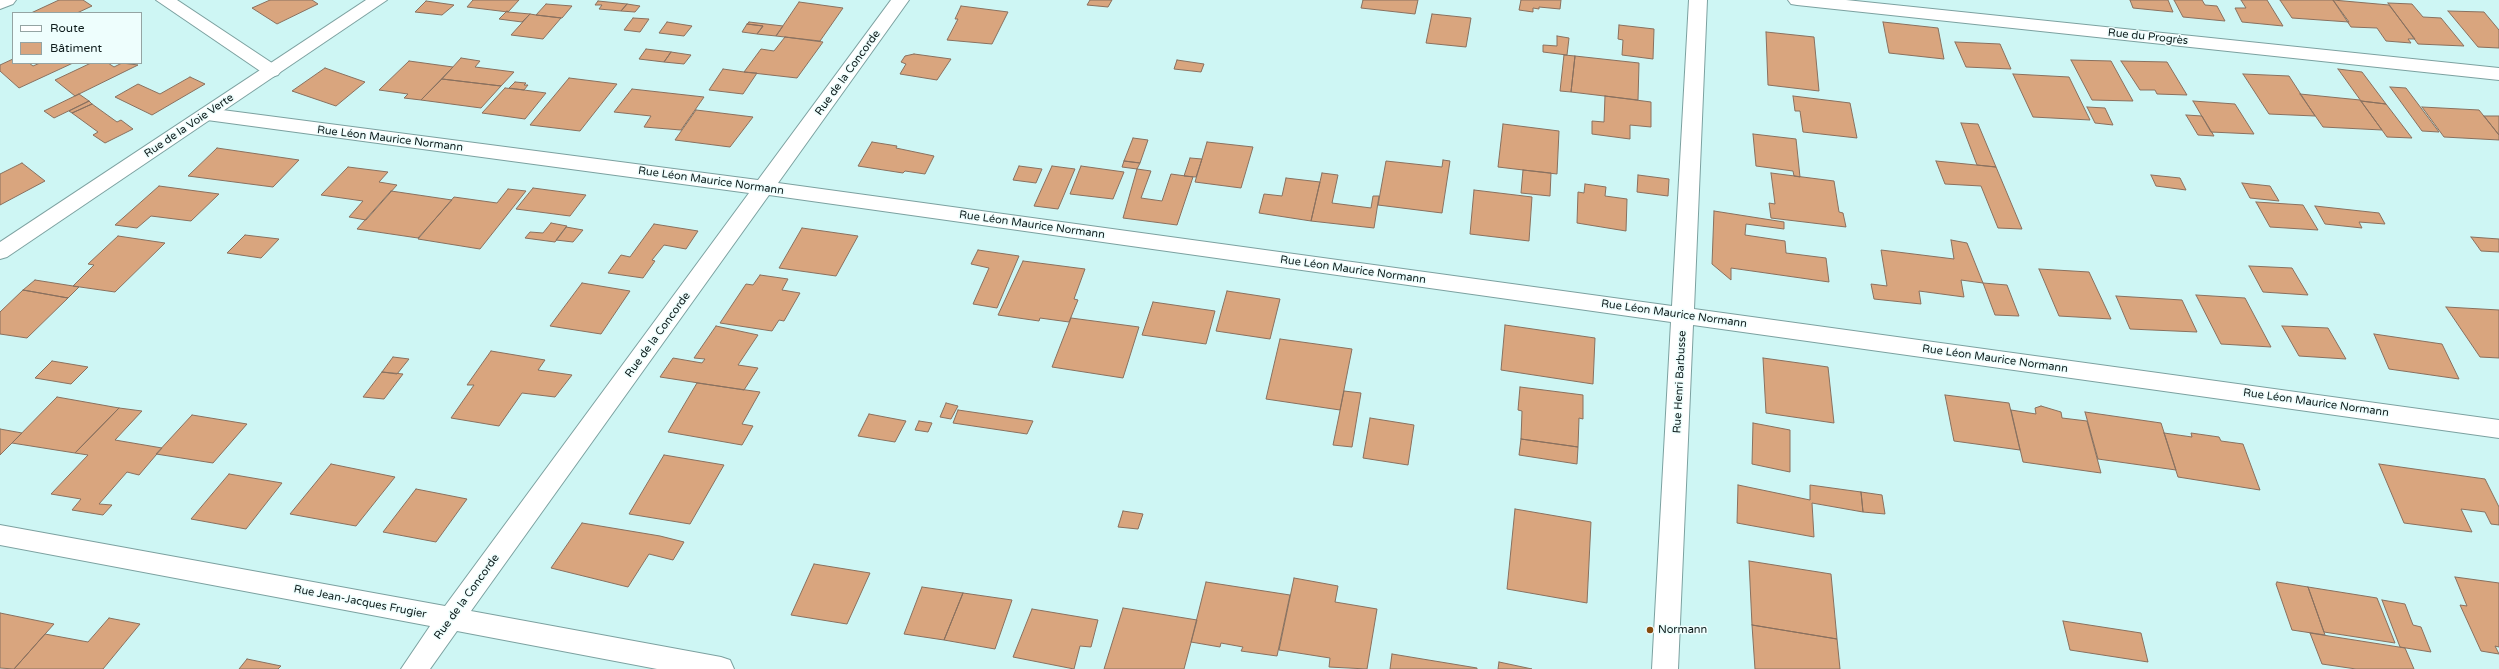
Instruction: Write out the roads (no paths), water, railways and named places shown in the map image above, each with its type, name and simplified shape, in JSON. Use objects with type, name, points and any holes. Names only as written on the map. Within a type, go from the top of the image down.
[{"type":"street","points":[[0,4],[7,0]]},
{"type":"street","points":[[165,0],[272,72]]},
{"type":"street","name":"Rue de la Voie Verte","points":[[0,252],[378,0]]},
{"type":"street","name":"Rue de la Concorde","points":[[414,669],[765,188],[900,0]]},
{"type":"street","name":"Rue Henri Barbusse","points":[[1665,669],[1698,0]]},
{"type":"street","name":"Rue du Progrès","points":[[1797,0],[2499,74]]},
{"type":"street","name":"Rue Léon Maurice Normann","points":[[207,114],[765,188],[2499,429]]},
{"type":"street","name":"Rue Jean-Jacques Frugier","points":[[0,535],[721,669]]},
{"type":"place","name":"Normann","points":[[1650,630]]}]
